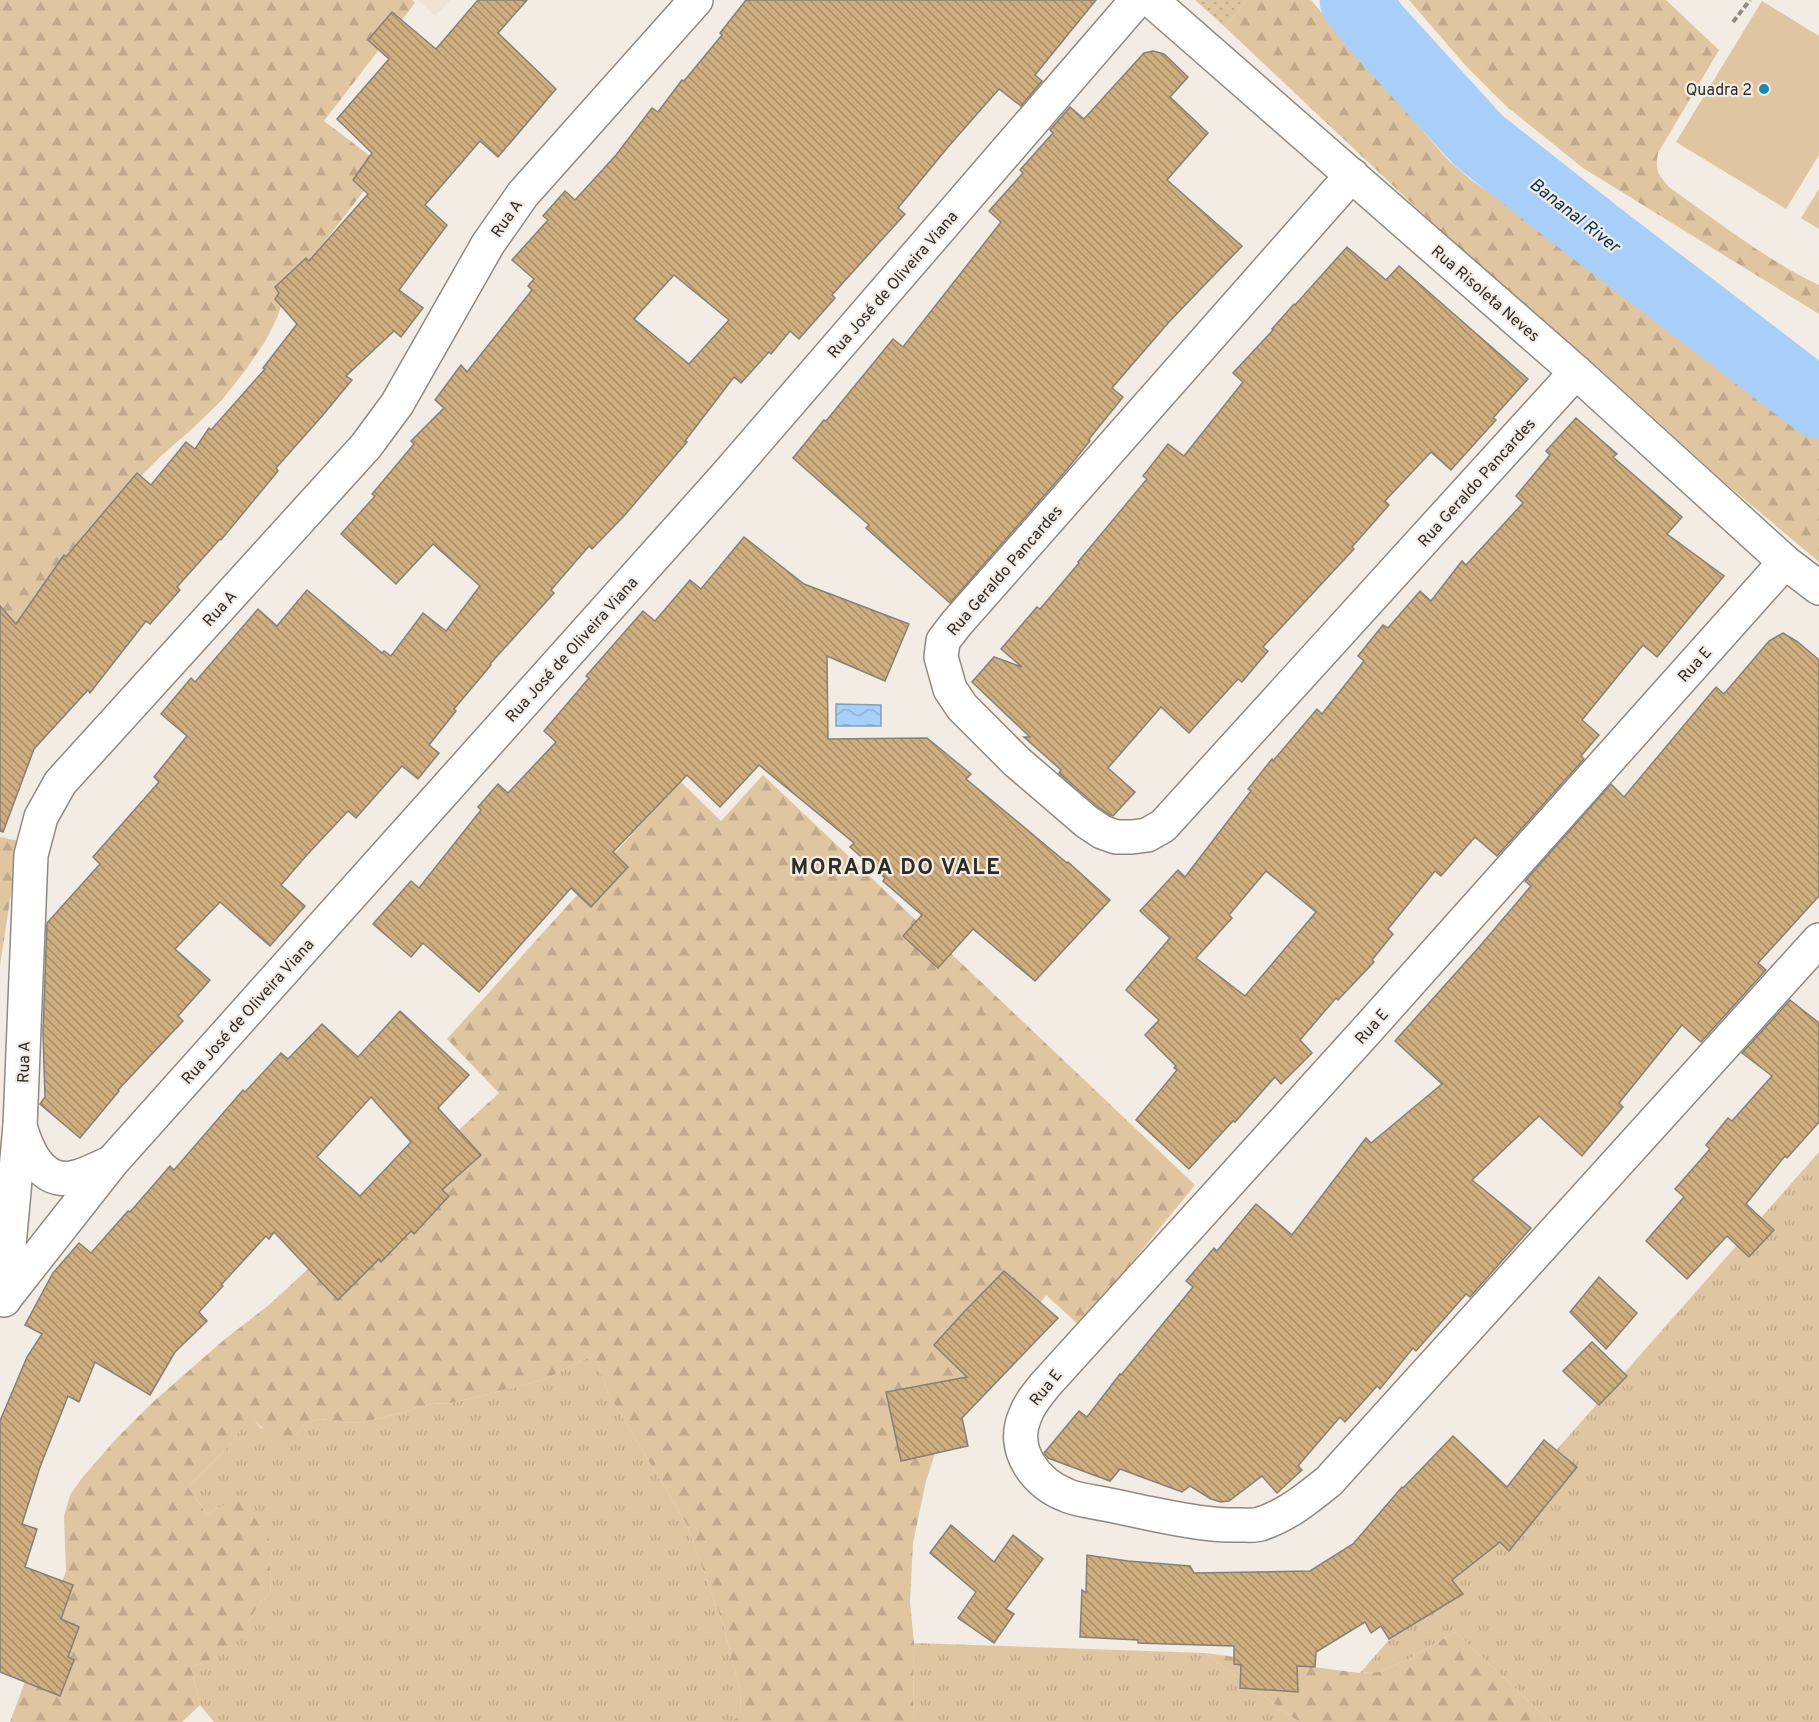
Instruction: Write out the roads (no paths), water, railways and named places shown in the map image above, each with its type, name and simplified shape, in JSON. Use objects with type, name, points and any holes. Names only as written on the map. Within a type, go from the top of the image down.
[{"type":"street","name":"Rua A","points":[[2,1306],[20,1126],[31,855],[41,817],[60,783],[366,446],[397,404],[488,244],[522,194],[696,0]]},
{"type":"street","name":"Rua José de Oliveira Viana","points":[[2,1306],[112,1162],[726,476],[1137,0]]},
{"type":"street","name":"Rua Risoleta Neves","points":[[1150,0],[1576,372],[1785,562],[1819,588]]},
{"type":"street","name":"Rua Geraldo Pancardes","points":[[1352,175],[995,579],[943,641],[941,657],[950,689],[962,707],[1017,762],[1087,822],[1102,832],[1116,837],[1132,837],[1147,835],[1163,826],[1576,372]]},
{"type":"street","name":"Rua E","points":[[1785,562],[1031,1402],[1023,1418],[1022,1448],[1026,1460],[1036,1475],[1048,1487],[1069,1497],[1191,1522],[1224,1526],[1258,1525],[1283,1514],[1304,1501],[1329,1481],[1819,940]]},
{"type":"street","points":[[20,1126],[26,1147],[36,1162],[47,1173],[56,1177],[62,1179],[80,1176],[112,1162]]},
{"type":"water","points":[[836,704],[881,705],[881,726],[836,726]]},
{"type":"waterway","name":"Bananal River","points":[[1354,0],[1375,27],[1479,141],[1819,404]]},
{"type":"place","name":"Quadra 2","points":[[1764,89]]},
{"type":"district","name":"MORADA DO VALE","points":[[896,866]]}]
